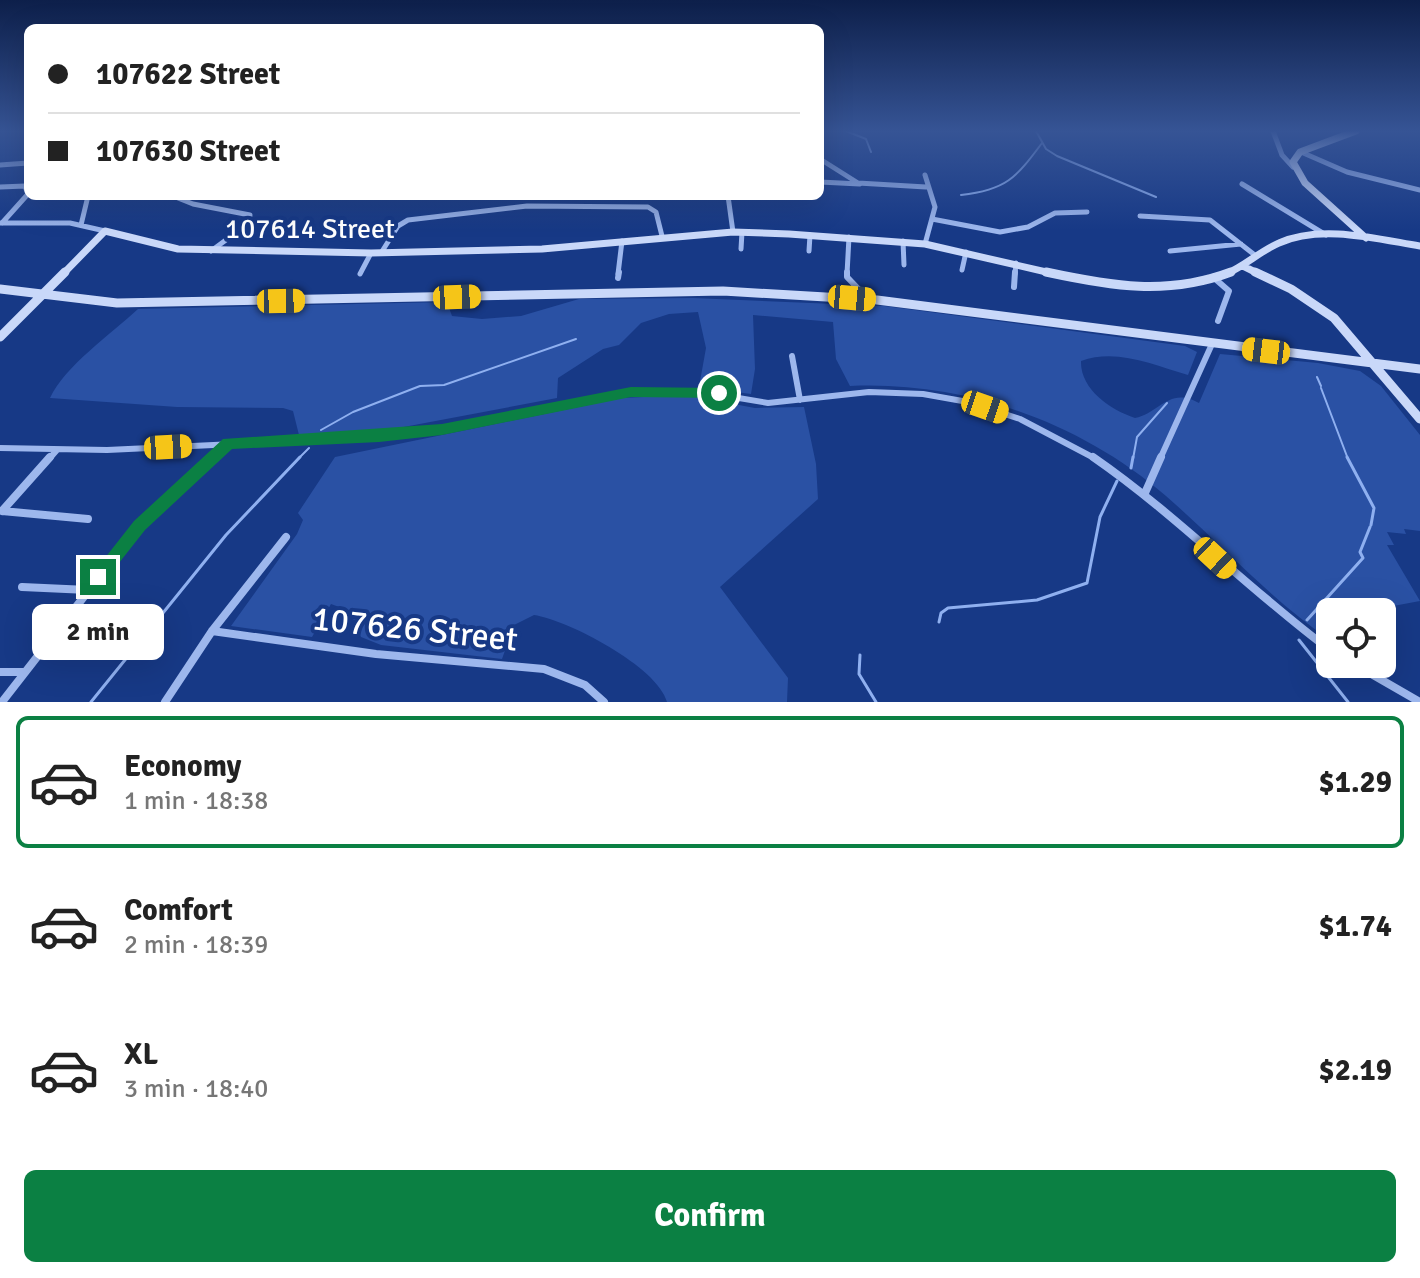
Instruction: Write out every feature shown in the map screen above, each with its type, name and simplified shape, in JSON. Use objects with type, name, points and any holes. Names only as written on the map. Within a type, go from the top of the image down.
[{"type":"street","points":[[828,164],[863,184]]},
{"type":"street","points":[[1290,164],[1305,183],[1366,238]]},
{"type":"street","points":[[1328,164],[1347,172],[1420,190]]},
{"type":"street","points":[[925,175],[926,187],[935,201],[925,244]]},
{"type":"street","points":[[824,182],[926,187]]},
{"type":"street","points":[[1242,184],[1326,235]]},
{"type":"street","points":[[0,187],[24,186]]},
{"type":"street","points":[[1,223],[24,198]]},
{"type":"street","points":[[81,225],[87,200]]},
{"type":"street","points":[[183,200],[250,215],[249,223],[211,251]]},
{"type":"street","points":[[730,200],[741,249]]},
{"type":"street","points":[[381,253],[398,226],[408,220],[527,206],[648,207],[656,212],[662,236]]},
{"type":"street","points":[[932,219],[1000,232],[1024,228],[1055,213],[1087,212]]},
{"type":"street","points":[[1140,216],[1210,220],[1256,256]]},
{"type":"street","name":"107614 Street","points":[[1,223],[81,225],[159,246],[211,251],[381,253],[542,249],[662,236],[738,232],[849,237],[925,244],[1134,290],[1213,277],[1243,266],[1284,241],[1326,235],[1420,246]]},
{"type":"street","points":[[0,337],[105,231]]},
{"type":"street","points":[[809,251],[810,235]]},
{"type":"street","points":[[849,237],[847,277],[869,300]]},
{"type":"street","points":[[618,278],[622,241]]},
{"type":"street","points":[[903,241],[904,265]]},
{"type":"street","points":[[1170,251],[1241,244]]},
{"type":"street","points":[[962,270],[966,252]]},
{"type":"street","points":[[360,274],[371,253]]},
{"type":"street","points":[[1014,287],[1016,263]]},
{"type":"street","points":[[1243,266],[1319,306],[1420,419]]},
{"type":"street","points":[[1213,277],[1229,291],[1218,321]]},
{"type":"street","points":[[0,289],[117,303],[723,291],[869,300],[1420,369]]},
{"type":"street","points":[[1145,493],[1212,344]]},
{"type":"street","points":[[792,356],[800,400]]},
{"type":"street","points":[[0,448],[57,450],[318,439],[442,430],[631,392],[697,391],[768,403],[892,391],[968,402],[1020,419],[1061,438],[1145,493],[1269,605],[1316,640]]},
{"type":"street","points":[[2,702],[139,526],[228,443]]},
{"type":"street","points":[[1,512],[57,450]]},
{"type":"street","points":[[1,512],[88,519]]},
{"type":"street","points":[[165,702],[212,631],[286,537]]},
{"type":"street","points":[[22,587],[88,590]]},
{"type":"street","name":"107626 Street","points":[[212,631],[376,654],[544,669],[585,685],[604,702]]},
{"type":"street","points":[[0,672],[25,672]]},
{"type":"street","points":[[1378,678],[1420,702]]},
{"type":"shaded area","points":[[693,298],[884,306],[1185,346],[1197,352],[1188,375],[1121,357],[1094,357],[1081,361],[1086,381],[1098,397],[1116,410],[1135,418],[1180,397],[1199,403],[1220,354],[1318,363],[1360,371],[1381,386],[1420,435],[1420,531],[1404,529],[1406,534],[1387,532],[1394,545],[1387,545],[1420,601],[1396,605],[1396,598],[1316,598],[1316,630],[1267,590],[1166,496],[1096,446],[1018,411],[977,399],[893,386],[850,386],[836,359],[833,322],[753,315],[755,369],[751,394],[699,387],[706,348],[698,312],[669,314],[641,323],[619,345],[603,349],[558,378],[557,398],[393,429],[299,435],[293,411],[283,408],[177,407],[50,398],[77,362],[138,309],[447,302],[452,316],[482,319],[521,316],[579,299]]},
{"type":"shaded area","points":[[685,395],[755,408],[804,407],[816,464],[818,499],[720,587],[788,678],[787,702],[667,702],[660,688],[630,660],[589,635],[534,615],[514,625],[502,659],[381,645],[361,637],[350,611],[331,604],[312,637],[231,626],[297,534],[303,520],[298,513],[335,457],[622,398]]},
{"type":"waterway","points":[[961,195],[1000,186],[1026,164]]},
{"type":"waterway","points":[[1076,164],[1156,197]]},
{"type":"waterway","points":[[321,430],[353,412],[420,386],[444,385],[576,339]]},
{"type":"waterway","points":[[1317,377],[1321,386]]},
{"type":"waterway","points":[[1321,388],[1348,459]]},
{"type":"waterway","points":[[1133,459],[1137,437],[1167,403]]},
{"type":"waterway","points":[[300,457],[309,448]]},
{"type":"waterway","points":[[91,702],[226,535],[300,457]]},
{"type":"waterway","points":[[1131,468],[1133,457]]},
{"type":"waterway","points":[[1348,459],[1374,508],[1371,525]]},
{"type":"waterway","points":[[939,622],[941,613],[948,608],[1037,600],[1087,583],[1100,517],[1117,481]]},
{"type":"waterway","points":[[1307,620],[1363,558],[1360,552],[1370,527]]},
{"type":"waterway","points":[[1299,640],[1348,702]]},
{"type":"waterway","points":[[860,655],[859,674],[876,702]]},
{"type":"route","points":[[98,577],[139,526],[228,443],[379,437],[442,430],[631,392],[719,393]]}]
